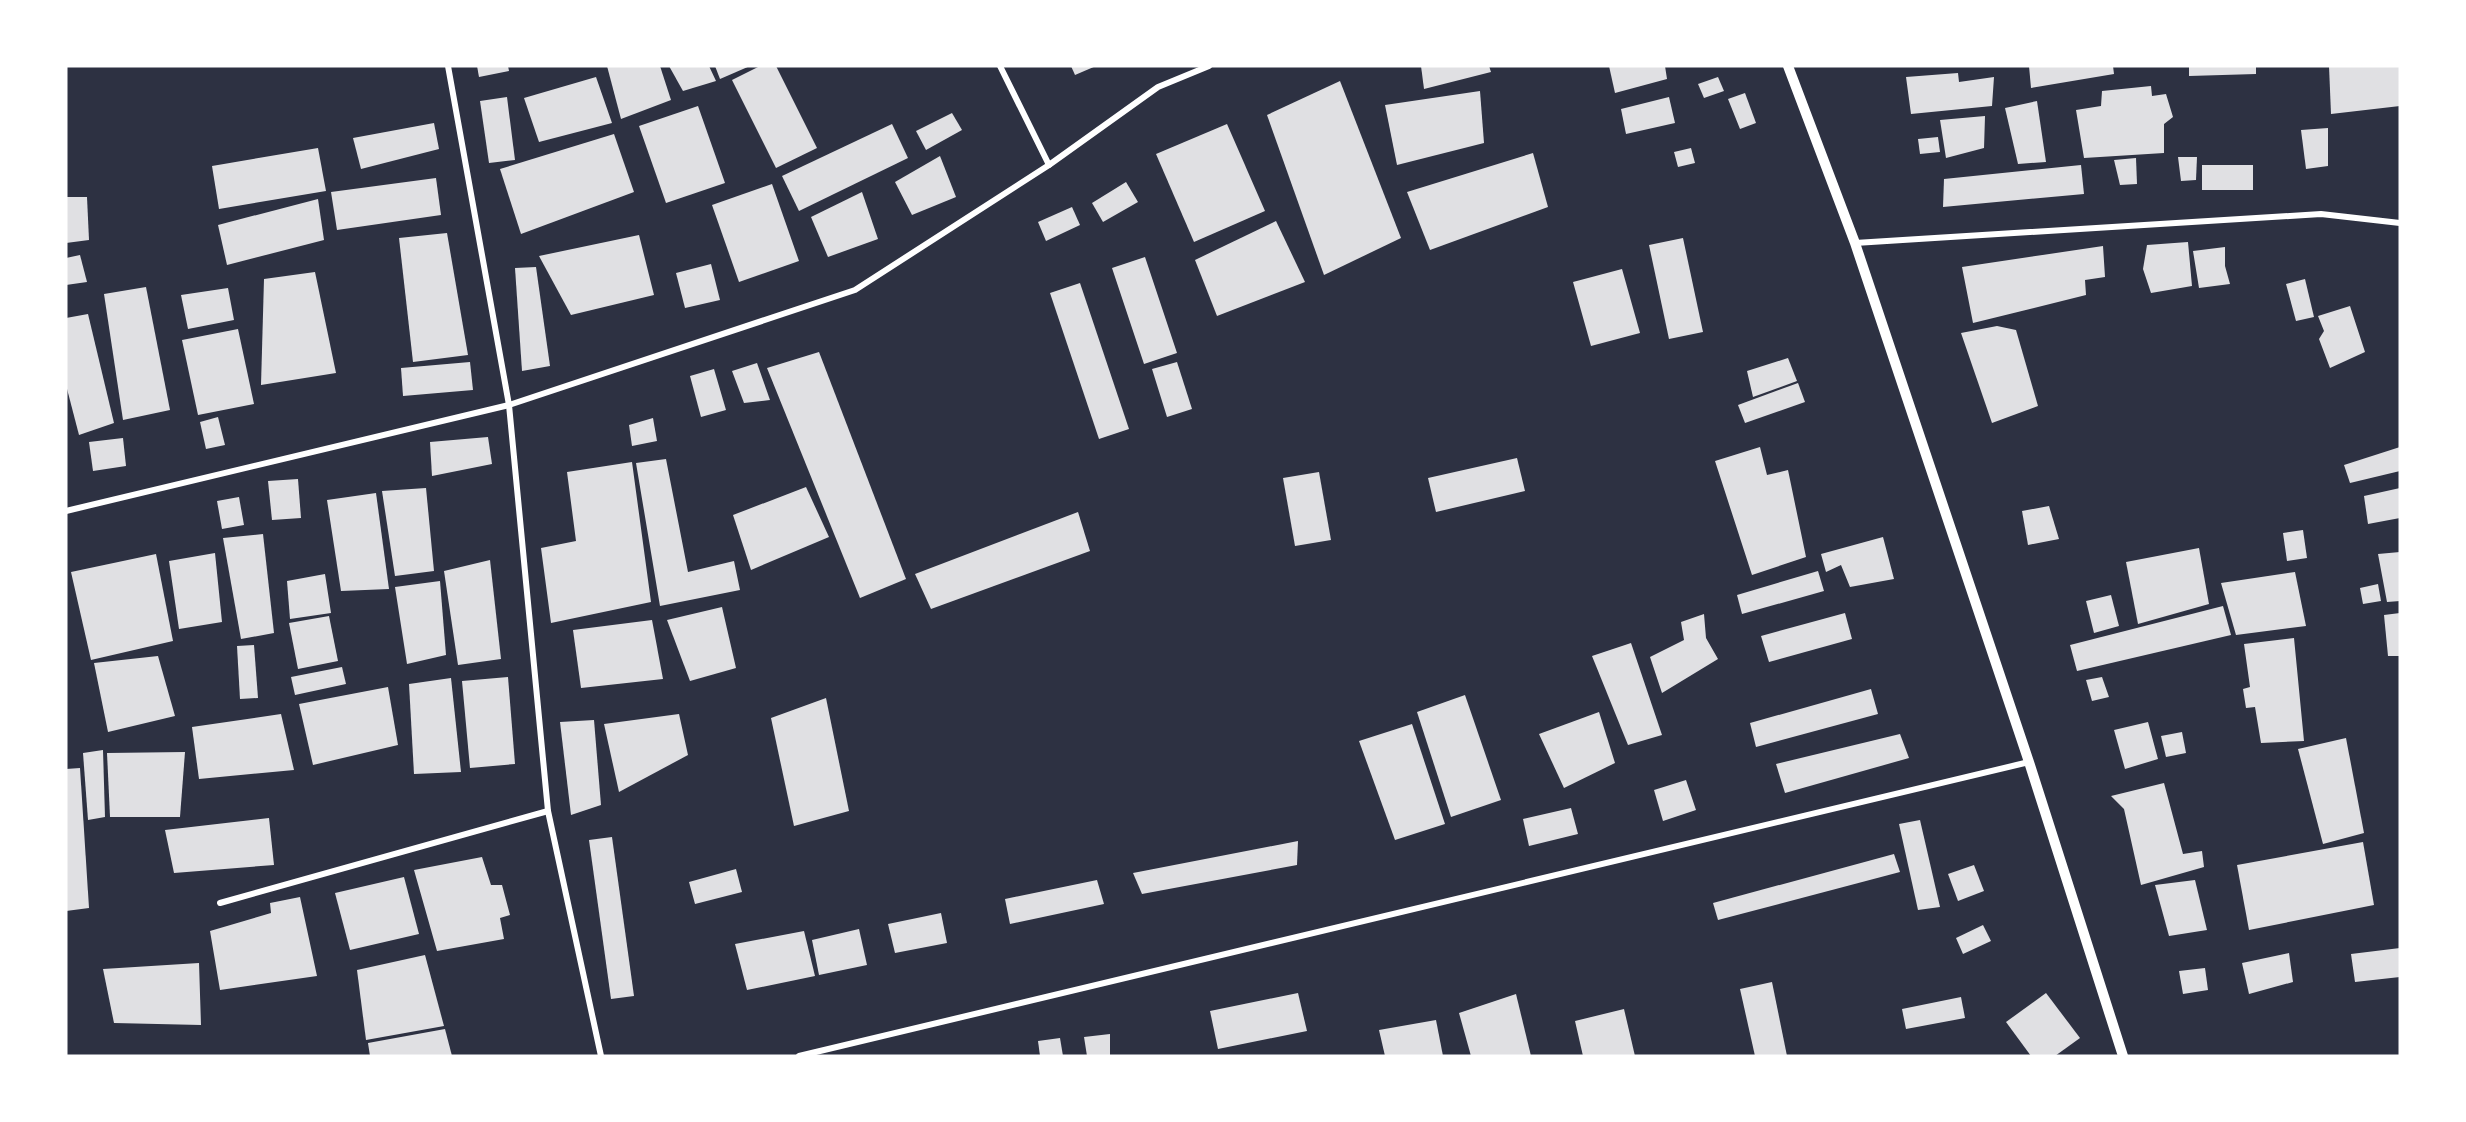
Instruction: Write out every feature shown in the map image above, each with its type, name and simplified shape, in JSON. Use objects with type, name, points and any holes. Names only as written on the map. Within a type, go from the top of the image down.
[{"type":"street","points":[[448,66],[509,405],[548,811],[601,1056]]},
{"type":"street","points":[[1000,66],[1048,165]]},
{"type":"street","points":[[66,511],[509,405],[855,290],[1048,165],[1158,87],[1209,66]]},
{"type":"street","points":[[1788,66],[1855,243],[2029,762],[2123,1056]]},
{"type":"street","points":[[1855,243],[2321,214],[2400,224]]},
{"type":"street","points":[[799,1056],[2029,762]]},
{"type":"street","points":[[220,903],[548,811]]},
{"type":"building","points":[[477,66],[508,66],[509,71],[479,77]]},
{"type":"building","points":[[607,66],[660,66],[671,100],[621,119]]},
{"type":"building","points":[[669,66],[709,66],[716,81],[683,91]]},
{"type":"building","points":[[715,66],[750,66],[720,79]]},
{"type":"building","points":[[760,66],[776,66],[817,148],[776,168],[732,80]]},
{"type":"building","points":[[1071,66],[1096,66],[1075,75]]},
{"type":"building","points":[[1421,66],[1489,66],[1491,72],[1424,89]]},
{"type":"building","points":[[1609,66],[1665,66],[1667,79],[1615,93]]},
{"type":"building","points":[[2029,66],[2113,66],[2114,74],[2031,88]]},
{"type":"building","points":[[2189,66],[2256,66],[2256,74],[2189,76]]},
{"type":"building","points":[[2329,66],[2400,66],[2400,106],[2331,114]]},
{"type":"building","points":[[1958,73],[1959,82],[1994,77],[1992,106],[1911,114],[1906,77]]},
{"type":"building","points":[[596,77],[612,123],[539,142],[524,98]]},
{"type":"building","points":[[1718,77],[1724,91],[1704,98],[1698,84]]},
{"type":"building","points":[[1340,81],[1401,238],[1324,275],[1267,115]]},
{"type":"building","points":[[2151,86],[2152,96],[2166,94],[2173,117],[2164,124],[2164,153],[2084,158],[2076,110],[2101,106],[2102,91]]},
{"type":"building","points":[[1480,91],[1484,143],[1397,165],[1385,105]]},
{"type":"building","points":[[1745,93],[1756,123],[1740,129],[1728,99]]},
{"type":"building","points":[[507,97],[515,160],[489,163],[480,101]]},
{"type":"building","points":[[1669,97],[1675,123],[1626,134],[1621,109]]},
{"type":"building","points":[[2037,101],[2046,162],[2018,164],[2005,108]]},
{"type":"building","points":[[698,106],[725,183],[666,203],[639,126]]},
{"type":"building","points":[[952,113],[962,130],[926,150],[916,131]]},
{"type":"building","points":[[1985,116],[1984,148],[1946,158],[1940,120]]},
{"type":"building","points":[[434,123],[439,149],[361,169],[353,138]]},
{"type":"building","points":[[892,124],[908,158],[799,211],[782,176]]},
{"type":"building","points":[[1227,124],[1265,211],[1194,242],[1156,154]]},
{"type":"building","points":[[2328,128],[2328,166],[2306,169],[2301,130]]},
{"type":"building","points":[[614,134],[634,192],[521,234],[500,169]]},
{"type":"building","points":[[1938,137],[1940,152],[1920,154],[1918,139]]},
{"type":"building","points":[[318,148],[326,191],[219,209],[212,166]]},
{"type":"building","points":[[1691,148],[1695,163],[1678,167],[1674,152]]},
{"type":"building","points":[[1533,153],[1548,207],[1430,250],[1407,192]]},
{"type":"building","points":[[940,156],[956,197],[912,215],[895,182]]},
{"type":"building","points":[[2178,157],[2197,157],[2196,180],[2181,181]]},
{"type":"building","points":[[2136,158],[2137,184],[2120,185],[2114,160]]},
{"type":"building","points":[[2081,165],[2084,194],[1943,207],[1944,179]]},
{"type":"building","points":[[2202,165],[2253,165],[2253,190],[2202,190]]},
{"type":"building","points":[[436,178],[441,215],[337,230],[331,192]]},
{"type":"building","points":[[1126,182],[1138,202],[1103,222],[1092,203]]},
{"type":"building","points":[[772,184],[799,261],[739,282],[712,205]]},
{"type":"building","points":[[862,192],[878,239],[828,257],[811,217]]},
{"type":"building","points":[[66,197],[87,197],[89,240],[66,243]]},
{"type":"building","points":[[318,199],[324,240],[227,265],[218,225]]},
{"type":"building","points":[[1072,207],[1080,225],[1046,241],[1038,222]]},
{"type":"building","points":[[1276,221],[1305,282],[1217,316],[1195,260]]},
{"type":"building","points":[[447,233],[468,355],[413,362],[399,238]]},
{"type":"building","points":[[639,235],[654,295],[571,315],[539,256]]},
{"type":"building","points":[[1683,238],[1703,332],[1669,339],[1649,245]]},
{"type":"building","points":[[2188,242],[2192,286],[2151,293],[2143,269],[2147,245]]},
{"type":"building","points":[[2103,246],[2105,277],[2085,280],[2086,295],[1973,323],[1962,267]]},
{"type":"building","points":[[2225,247],[2225,266],[2230,284],[2199,288],[2193,251]]},
{"type":"building","points":[[80,255],[87,282],[66,285],[66,258]]},
{"type":"building","points":[[1145,257],[1177,353],[1144,364],[1112,268]]},
{"type":"building","points":[[711,264],[720,300],[685,308],[676,273]]},
{"type":"building","points":[[536,267],[550,366],[522,371],[515,268]]},
{"type":"building","points":[[1622,269],[1640,333],[1591,346],[1573,282]]},
{"type":"building","points":[[315,272],[336,373],[261,385],[264,279]]},
{"type":"building","points":[[2305,279],[2314,317],[2296,321],[2286,284]]},
{"type":"building","points":[[1080,283],[1129,429],[1099,439],[1050,293]]},
{"type":"building","points":[[146,287],[170,410],[123,420],[104,294]]},
{"type":"building","points":[[228,288],[234,320],[188,329],[181,295]]},
{"type":"building","points":[[2350,306],[2365,352],[2330,368],[2319,339],[2324,331],[2318,316]]},
{"type":"building","points":[[88,314],[114,423],[79,435],[66,385],[66,318]]},
{"type":"building","points":[[1997,326],[2016,330],[2038,406],[1992,423],[1961,333]]},
{"type":"building","points":[[238,329],[254,404],[198,415],[182,340]]},
{"type":"building","points":[[819,352],[906,579],[860,598],[767,368]]},
{"type":"building","points":[[1788,358],[1797,381],[1753,397],[1747,371]]},
{"type":"building","points":[[470,362],[473,390],[403,396],[401,368]]},
{"type":"building","points":[[1177,362],[1192,409],[1167,417],[1152,369]]},
{"type":"building","points":[[757,363],[770,400],[744,403],[732,371]]},
{"type":"building","points":[[714,369],[726,410],[701,417],[690,376]]},
{"type":"building","points":[[1798,383],[1805,402],[1745,423],[1738,405]]},
{"type":"building","points":[[218,417],[225,445],[206,449],[200,422]]},
{"type":"building","points":[[653,418],[657,441],[632,446],[629,425]]},
{"type":"building","points":[[488,437],[492,464],[432,476],[430,442]]},
{"type":"building","points":[[123,438],[126,466],[93,471],[89,442]]},
{"type":"building","points":[[1760,447],[1767,475],[1788,470],[1806,557],[1752,575],[1715,461]]},
{"type":"building","points":[[2400,447],[2400,471],[2350,483],[2344,465]]},
{"type":"building","points":[[1517,458],[1525,491],[1436,512],[1428,478]]},
{"type":"building","points":[[666,459],[688,572],[734,561],[740,590],[660,606],[636,463]]},
{"type":"building","points":[[632,462],[651,602],[551,623],[541,548],[576,541],[567,472]]},
{"type":"building","points":[[1319,472],[1331,540],[1295,546],[1283,478]]},
{"type":"building","points":[[298,479],[301,518],[272,520],[268,481]]},
{"type":"building","points":[[806,487],[829,537],[751,570],[733,515]]},
{"type":"building","points":[[426,488],[434,571],[395,576],[382,491]]},
{"type":"building","points":[[2400,488],[2400,518],[2368,524],[2364,496]]},
{"type":"building","points":[[376,493],[389,589],[341,591],[327,500]]},
{"type":"building","points":[[239,497],[244,525],[222,529],[217,501]]},
{"type":"building","points":[[2049,506],[2059,539],[2028,545],[2022,511]]},
{"type":"building","points":[[1078,512],[1090,551],[931,609],[915,574]]},
{"type":"building","points":[[2303,530],[2307,558],[2287,561],[2283,533]]},
{"type":"building","points":[[263,534],[274,633],[241,639],[223,538]]},
{"type":"building","points":[[1883,537],[1894,579],[1850,587],[1841,565],[1826,572],[1821,554]]},
{"type":"building","points":[[2199,548],[2209,604],[2138,624],[2126,562]]},
{"type":"building","points":[[2400,552],[2400,601],[2387,602],[2378,554]]},
{"type":"building","points":[[215,553],[222,622],[179,629],[169,561]]},
{"type":"building","points":[[156,554],[173,641],[91,660],[71,572]]},
{"type":"building","points":[[490,560],[501,659],[458,665],[444,571]]},
{"type":"building","points":[[1818,571],[1824,591],[1742,614],[1737,595]]},
{"type":"building","points":[[2295,572],[2306,626],[2236,635],[2221,583]]},
{"type":"building","points":[[325,574],[331,613],[290,619],[287,581]]},
{"type":"building","points":[[440,581],[446,655],[407,664],[395,587]]},
{"type":"building","points":[[2378,584],[2381,601],[2363,604],[2360,588]]},
{"type":"building","points":[[2111,595],[2119,626],[2094,633],[2086,601]]},
{"type":"building","points":[[2223,606],[2231,635],[2077,671],[2070,645]]},
{"type":"building","points":[[722,607],[736,668],[690,681],[667,620]]},
{"type":"building","points":[[1845,613],[1852,639],[1769,662],[1761,636]]},
{"type":"building","points":[[2400,613],[2400,656],[2388,656],[2384,615]]},
{"type":"building","points":[[1704,614],[1706,638],[1718,659],[1662,693],[1650,657],[1684,640],[1681,622]]},
{"type":"building","points":[[329,616],[338,661],[298,669],[289,623]]},
{"type":"building","points":[[652,620],[663,679],[581,688],[573,630]]},
{"type":"building","points":[[2294,638],[2304,741],[2261,743],[2255,707],[2246,708],[2243,689],[2250,687],[2244,644]]},
{"type":"building","points":[[1631,643],[1662,735],[1628,745],[1592,656]]},
{"type":"building","points":[[254,645],[258,698],[240,699],[237,646]]},
{"type":"building","points":[[158,656],[175,716],[108,732],[94,663]]},
{"type":"building","points":[[342,667],[346,684],[295,695],[291,677]]},
{"type":"building","points":[[508,677],[515,764],[470,768],[462,681]]},
{"type":"building","points":[[2102,677],[2109,697],[2092,701],[2086,680]]},
{"type":"building","points":[[451,678],[461,772],[414,774],[409,684]]},
{"type":"building","points":[[388,687],[398,745],[313,765],[299,704]]},
{"type":"building","points":[[1871,689],[1878,714],[1756,747],[1750,723]]},
{"type":"building","points":[[1465,695],[1501,800],[1451,817],[1417,712]]},
{"type":"building","points":[[826,698],[849,811],[794,826],[771,718]]},
{"type":"building","points":[[1599,712],[1615,763],[1564,788],[1539,734]]},
{"type":"building","points":[[281,714],[294,770],[199,779],[192,727]]},
{"type":"building","points":[[679,714],[688,755],[619,792],[604,724]]},
{"type":"building","points":[[594,720],[601,805],[571,815],[560,722]]},
{"type":"building","points":[[2148,722],[2158,759],[2125,769],[2114,730]]},
{"type":"building","points":[[1412,724],[1445,824],[1395,840],[1359,741]]},
{"type":"building","points":[[2182,732],[2186,753],[2166,757],[2161,736]]},
{"type":"building","points":[[1900,734],[1909,758],[1785,793],[1776,764]]},
{"type":"building","points":[[2346,738],[2364,833],[2323,844],[2298,749]]},
{"type":"building","points":[[103,750],[105,817],[88,820],[83,753]]},
{"type":"building","points":[[185,752],[180,817],[110,817],[107,753]]},
{"type":"building","points":[[80,768],[89,908],[66,911],[66,769]]},
{"type":"building","points":[[1686,780],[1696,810],[1663,821],[1654,790]]},
{"type":"building","points":[[2164,783],[2183,854],[2202,851],[2204,867],[2141,885],[2124,809],[2111,796]]},
{"type":"building","points":[[1571,808],[1578,834],[1529,846],[1523,819]]},
{"type":"building","points":[[269,818],[274,865],[174,873],[165,830]]},
{"type":"building","points":[[1920,820],[1940,907],[1918,910],[1899,824]]},
{"type":"building","points":[[612,837],[634,996],[611,999],[589,840]]},
{"type":"building","points":[[1298,841],[1297,865],[1142,894],[1133,873]]},
{"type":"building","points":[[2363,842],[2374,905],[2249,930],[2237,865]]},
{"type":"building","points":[[1894,854],[1900,872],[1718,920],[1713,903]]},
{"type":"building","points":[[482,857],[491,885],[502,885],[510,915],[500,918],[504,939],[437,951],[414,870]]},
{"type":"building","points":[[1974,865],[1984,891],[1958,901],[1948,874]]},
{"type":"building","points":[[736,869],[742,892],[695,904],[689,882]]},
{"type":"building","points":[[404,877],[419,934],[350,950],[335,893]]},
{"type":"building","points":[[1097,880],[1104,904],[1010,924],[1005,899]]},
{"type":"building","points":[[2195,880],[2207,930],[2169,936],[2155,885]]},
{"type":"building","points":[[300,897],[317,976],[220,990],[210,931],[271,913],[270,903]]},
{"type":"building","points":[[941,913],[947,943],[895,953],[888,924]]},
{"type":"building","points":[[1983,925],[1991,941],[1963,954],[1956,938]]},
{"type":"building","points":[[859,929],[867,965],[819,975],[812,940]]},
{"type":"building","points":[[804,931],[815,976],[747,990],[735,944]]},
{"type":"building","points":[[2400,948],[2400,977],[2355,982],[2351,954]]},
{"type":"building","points":[[2289,953],[2293,982],[2249,994],[2242,963]]},
{"type":"building","points":[[425,955],[444,1026],[366,1040],[357,970]]},
{"type":"building","points":[[199,963],[201,1025],[114,1023],[103,969]]},
{"type":"building","points":[[2205,968],[2208,990],[2183,994],[2179,971]]},
{"type":"building","points":[[1772,982],[1787,1056],[1755,1056],[1740,989]]},
{"type":"building","points":[[1298,993],[1307,1031],[1218,1049],[1210,1011]]},
{"type":"building","points":[[2046,993],[2080,1038],[2055,1056],[2031,1056],[2006,1022]]},
{"type":"building","points":[[1516,994],[1531,1056],[1471,1056],[1459,1013]]},
{"type":"building","points":[[1961,997],[1965,1018],[1906,1029],[1902,1009]]},
{"type":"building","points":[[1624,1009],[1635,1056],[1583,1056],[1575,1021]]},
{"type":"building","points":[[1436,1020],[1443,1056],[1385,1056],[1379,1030]]},
{"type":"building","points":[[445,1029],[452,1056],[370,1056],[368,1043]]},
{"type":"building","points":[[1110,1034],[1110,1056],[1087,1056],[1084,1037]]},
{"type":"building","points":[[1060,1038],[1063,1056],[1040,1056],[1038,1041]]}]
